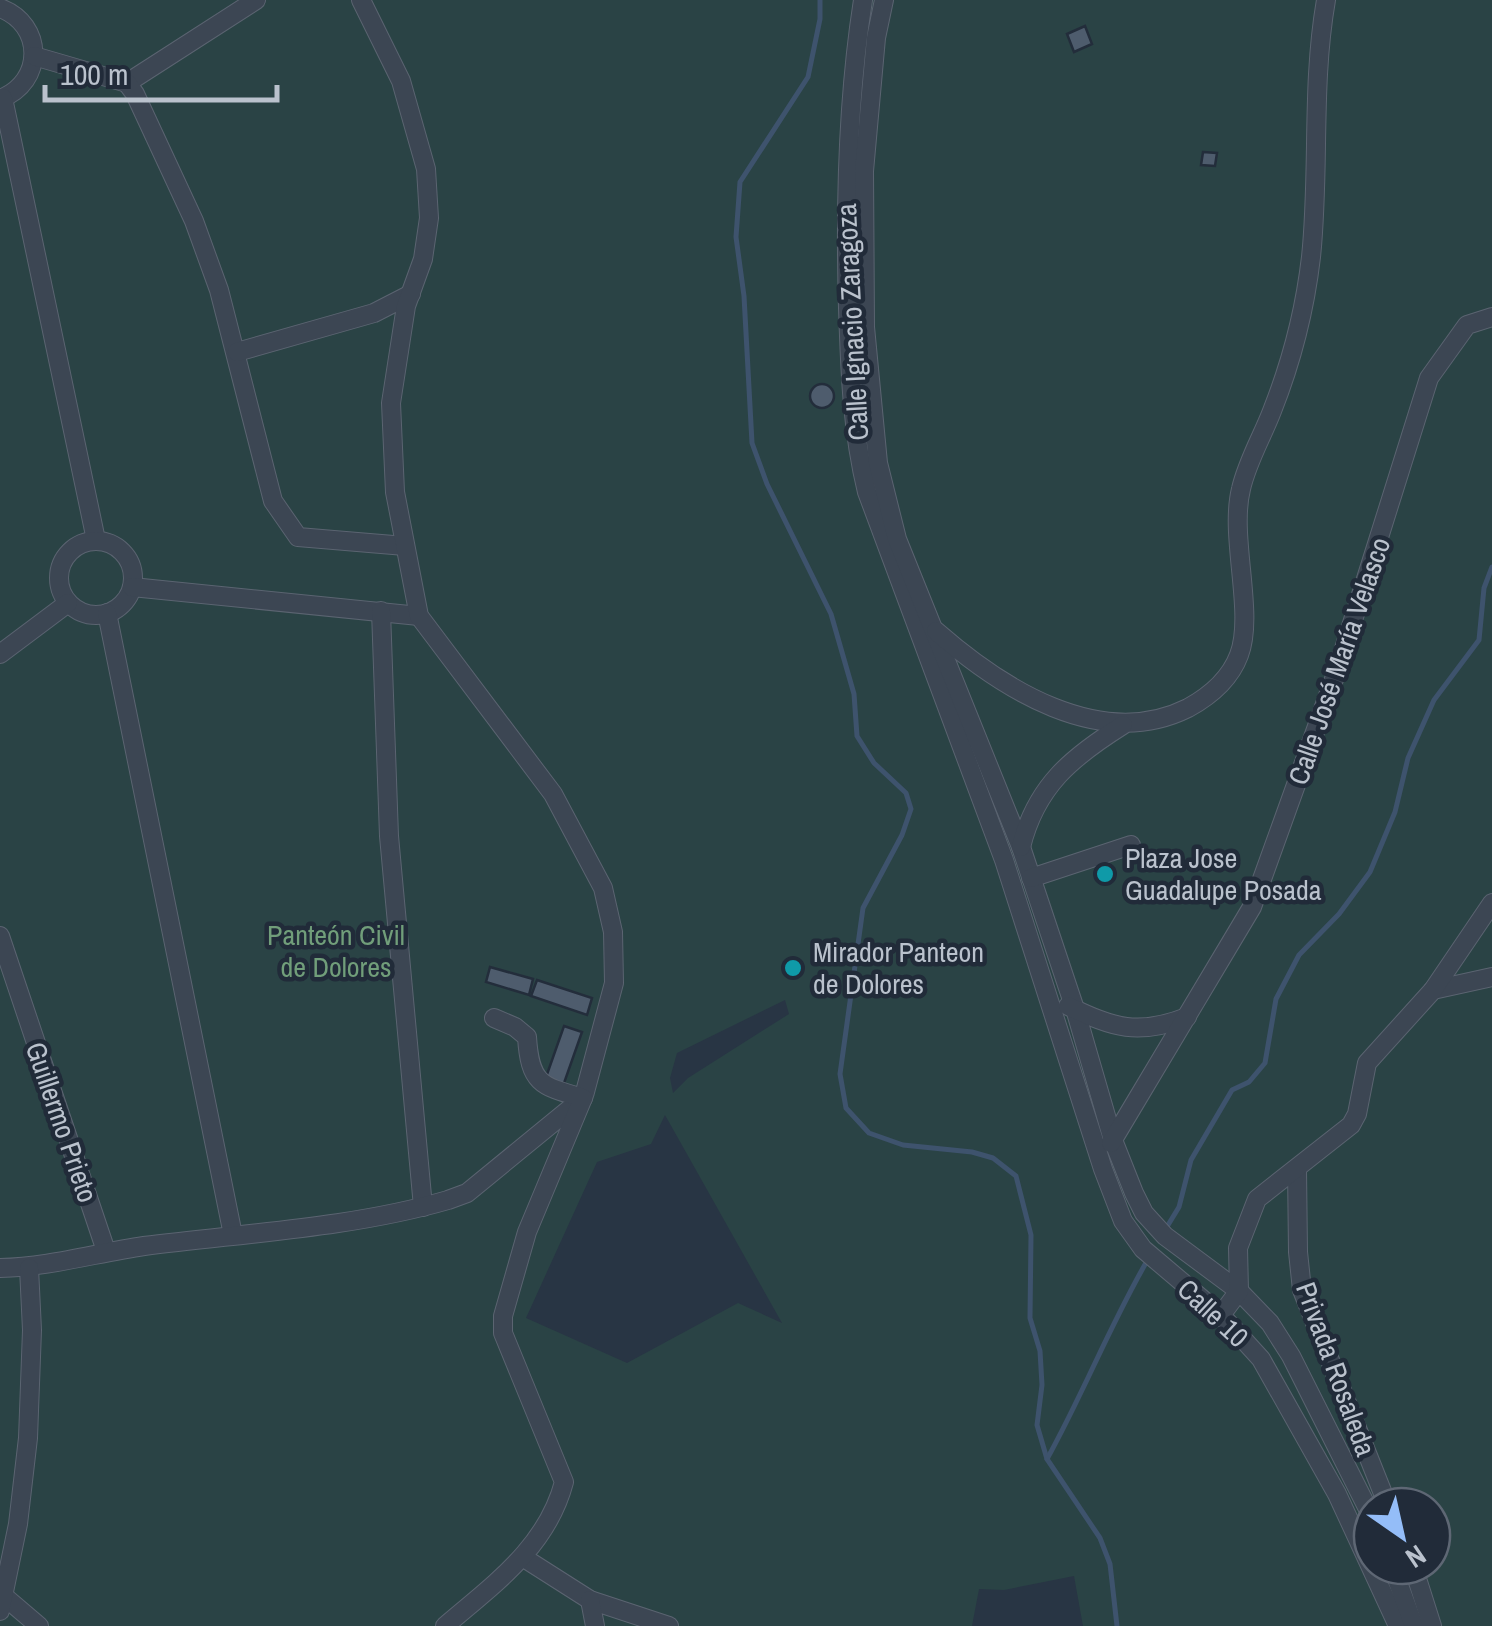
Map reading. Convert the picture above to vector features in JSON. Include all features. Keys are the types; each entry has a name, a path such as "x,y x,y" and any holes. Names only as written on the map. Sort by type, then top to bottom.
{"street":[{"path":"127,84 256,0"},
{"path":"361,0 401,81 426,168 429,218 423,259 411,294 391,403 395,492 419,616 553,794 603,888 612,932 614,983 583,1098 527,1232 502,1316 503,1333 564,1482 558,1504 524,1558 445,1626"},
{"name":"Calle Ignacio Zaragoza","path":"863,0 846,186 854,433 867,492 1004,860 1049,996"},
{"name":"Calle Ignacio Zaragoza","path":"884,0 876,38 864,170 865,327 878,463 898,539 1021,848 1075,1009"},
{"path":"932,627 1001,682 1073,713 1123,725 1166,719 1205,699 1225,680 1240,654 1244,633 1237,512 1241,488 1288,366 1311,258 1317,52 1326,0"},
{"path":"12,8 29,31 34,56 25,82 2,98 96,540"},
{"path":"34,56 127,84 136,94 194,221 220,290 274,501 286,522 298,536 406,546"},
{"path":"237,352 374,313 411,294"},
{"name":"Calle José María Velasco","path":"1100,1160 1252,907 1366,584 1429,378 1467,325 1492,316"},
{"path":"96,540 107,542 125,555 133,576 132,587 127,598 107,613 86,614 68,603 59,584 62,563 76,546 96,540"},
{"path":"132,587 419,616"},
{"path":"0,654 68,603"},
{"path":"381,611 389,836 423,1207"},
{"path":"107,613 233,1235"},
{"path":"1004,860 1021,848 1029,816 1071,760 1123,725"},
{"path":"1032,878 1132,844"},
{"path":"1221,1314 1239,1292 1238,1248 1257,1198 1351,1125 1357,1114 1367,1062 1433,990 1492,903"},
{"name":"Guillermo Prieto","path":"0,936 106,1252"},
{"path":"1433,990 1492,977"},
{"path":"1049,996 1111,1024 1140,1030 1186,1016"},
{"name":"Calle 10","path":"1049,996 1123,1221 1143,1248 1221,1314 1261,1359 1336,1494 1398,1626"},
{"name":"Calle 10","path":"1075,1009 1112,1140 1134,1193 1160,1231 1239,1292 1270,1323 1292,1356 1356,1486"},
{"path":"494,1018 515,1026 527,1038 529,1068 544,1087 583,1098"},
{"path":"0,1268 29,1268 106,1252 423,1207 466,1193 583,1098"},
{"name":"Privada Rosaleda","path":"1297,1169 1302,1290 1380,1486"},
{"path":"29,1268 32,1330 28,1438 3,1604 39,1626"},
{"path":"524,1558 590,1600 670,1626"},
{"path":"1399,1586 1414,1626"},
{"path":"1419,1586 1432,1626"},
{"path":"590,1600 595,1626"}],"green space":[{"name":"Panteón Civil de Dolores","path":"0,0 1492,0 1492,1626 1083,1626 1074,1576 1004,1590 979,1589 972,1626 0,1626","holes":["785,1000 789,1014 688,1078 673,1093 670,1078 677,1053","665,1115 782,1323 738,1303 627,1363 526,1318 597,1162 651,1144"]}],"building":[{"path":"1085,26 1092,44 1074,52 1067,34"},
{"path":"1203,152 1217,153 1215,166 1201,165"},
{"path":"822,384 831,387 831,405 822,408 813,405 810,396 813,387"},
{"path":"490,967 533,979 529,995 486,982"},
{"path":"537,980 592,998 587,1015 531,996"},
{"path":"564,1026 582,1032 563,1086 545,1080"}],"waterway":[{"path":"820,0 808,77 740,182 736,237 744,296 752,443 767,484 831,614 854,694 857,736 874,763 906,793 911,809 902,835 863,908 840,1074 846,1108 869,1133 903,1145 993,1158 1016,1176 1031,1235 1030,1318 1040,1351 1042,1385 1037,1425 1047,1459 1100,1538 1110,1564 1117,1626"},
{"path":"1165,1230 1179,1207 1191,1160 1232,1090 1249,1082 1265,1063 1276,999 1299,955 1339,914 1370,872 1395,812 1408,758 1434,700 1479,640 1484,588 1492,567"},
{"path":"1047,1459 1147,1261"}],"place":[{"name":"Plaza Jose Guadalupe Posada","path":"1105,874"},
{"name":"Mirador Panteon de Dolores","path":"793,968"}]}
